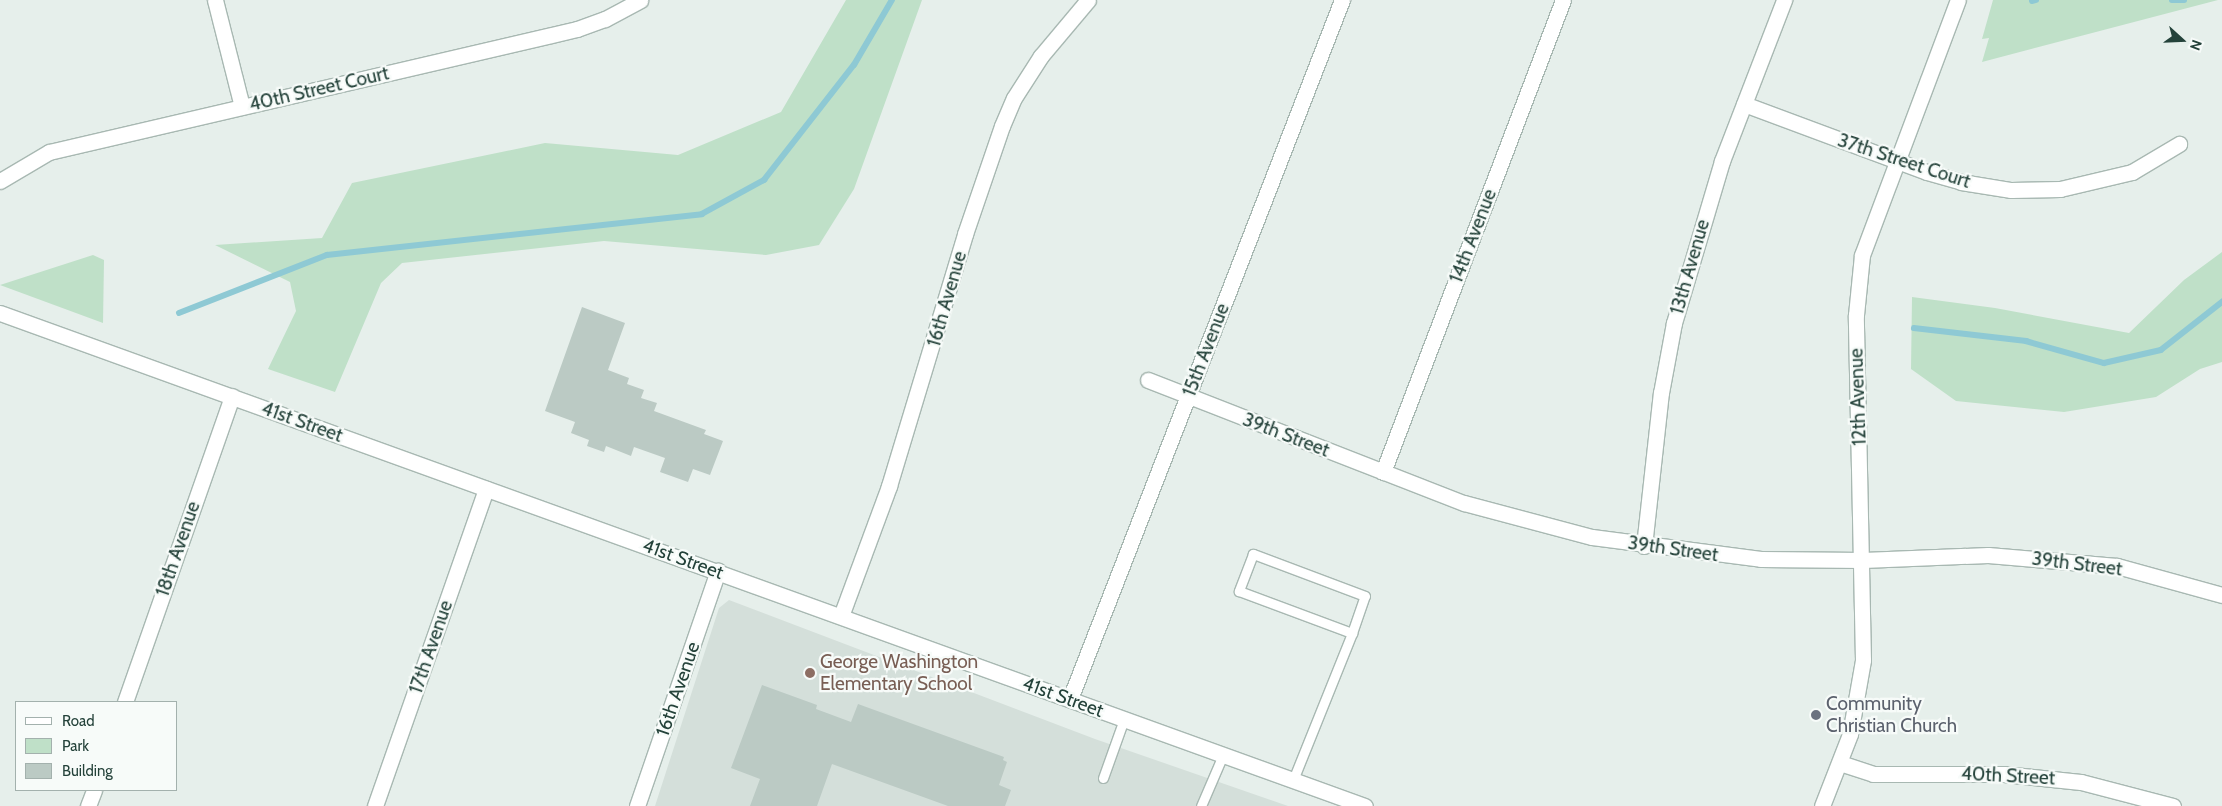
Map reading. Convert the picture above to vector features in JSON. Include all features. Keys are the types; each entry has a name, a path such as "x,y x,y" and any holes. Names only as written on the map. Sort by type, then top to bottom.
{"street":[{"path":"216,0 242,107"},
{"name":"40th Street Court","path":"0,181 48,152 577,29 606,19 640,0"},
{"name":"16th Avenue","path":"840,616 889,486 1002,126 1014,98 1041,56 1088,0"},
{"name":"15th Avenue","path":"1070,699 1342,0"},
{"name":"14th Avenue","path":"1383,472 1563,0"},
{"name":"13th Avenue","path":"1644,546 1660,393 1674,323 1702,220 1784,0"},
{"name":"12th Avenue","path":"1822,806 1840,763 1858,700 1863,660 1863,560 1856,324 1858,278 1862,255 1958,0"},
{"name":"37th Street Court","path":"1744,104 1896,161 1980,186 2011,190 2060,189 2132,172 2179,144"},
{"name":"41st Street","path":"0,313 1365,806"},
{"name":"39th Street","path":"1148,380 1187,398 1464,503 1535,524 1644,546 1761,559 1863,560 1988,555 2082,562 2117,566 2222,595"},
{"name":"18th Avenue","path":"125,701 232,396"},
{"name":"17th Avenue","path":"375,806 486,489"},
{"name":"16th Avenue","path":"637,806 718,571"},
{"name":"40th Street","path":"1840,763 1873,774 2004,774 2081,782 2173,806"},
{"path":"88,806 94,791"}],"lane":[{"path":"1294,780 1352,633 1366,596 1253,554 1239,592 1352,633"},
{"path":"1103,778 1124,719"},
{"path":"1202,806 1223,755"}],"shaded area":[{"name":"George Washington Elementary School","path":"729,600 1095,739 1288,806 655,806 719,608"}],"green space":[{"path":"846,0 922,0 854,189 819,245 766,255 604,241 402,263 381,283 335,392 268,369 296,311 290,282 215,245 322,238 352,183 545,143 678,155 781,112"},
{"path":"1993,0 2218,0 1982,62 1989,38 1982,39"},
{"path":"2222,252 2222,362 2200,369 2156,397 2064,412 1956,401 1911,369 1912,297 1995,308 2129,333 2184,280"},
{"path":"93,255 104,260 103,323 0,285"}],"building":[{"path":"582,307 625,323 608,370 629,378 627,384 644,390 641,398 657,403 654,411 706,430 704,434 723,441 710,475 693,469 688,482 660,472 665,458 634,447 631,456 606,446 604,452 587,446 589,440 571,433 575,422 545,411"},
{"path":"762,685 817,705 816,709 851,722 858,704 1004,757 1003,760 1007,762 999,785 1011,790 1005,806 948,806 832,764 817,806 750,806 760,779 731,768"}],"waterway":[{"path":"179,313 327,255 702,214 764,180 854,65 892,0"},
{"path":"2032,1 2036,0"},
{"path":"2172,0 2184,0"},
{"path":"1914,328 2026,341 2104,363 2161,350 2222,302"}],"place":[{"name":"George Washington Elementary School","path":"810,673"},
{"name":"Community Christian Church","path":"1816,715"}]}
